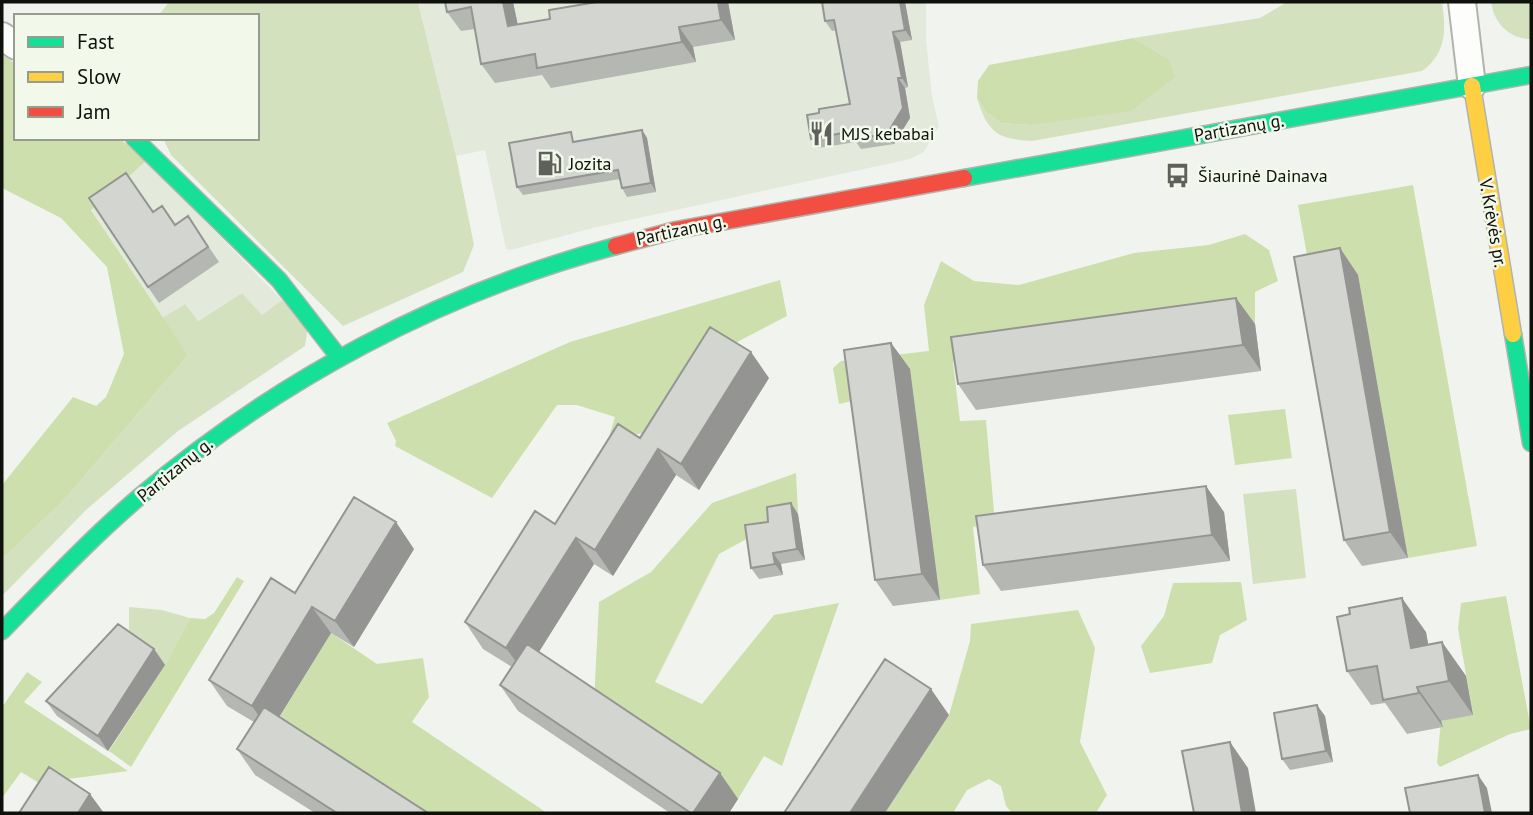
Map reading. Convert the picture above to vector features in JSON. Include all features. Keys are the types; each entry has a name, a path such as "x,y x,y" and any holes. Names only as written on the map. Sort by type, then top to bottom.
{"street":[{"name":"V. Krėvės pr.","path":"1462,2 1472,86 1531,443"},
{"name":"Partizanų g.","path":"2,631 91,541 158,481 254,408 338,356 410,319 500,281 584,252 676,230 1531,75"},
{"path":"136,140 279,280 338,356"}],"shaded area":[{"path":"418,2 926,2 926,40 932,96 939,126 924,152 910,159 506,249 485,150 456,156"},
{"path":"146,161 282,300 262,315 242,293 197,321 185,304 162,318 91,209"}],"green space":[{"path":"169,2 418,2 456,156 474,245 463,272 343,326 171,155 164,140 259,140 259,14 160,14"},
{"path":"1287,2 1442,2 1443,40 1436,56 1422,71 1032,141 1002,136 996,132 985,119 977,98 986,112 1001,123 1031,125 1169,59 1133,38 1260,18"},
{"path":"1491,2 1531,2 1531,39 1509,33 1495,17"},
{"path":"1133,38 1169,59 1175,77 1131,111 1031,125 1001,123 986,112 977,98 978,81 989,65"},
{"path":"2,55 14,63 14,140 121,140 146,161 91,210 188,355 62,502 2,559 2,485 73,397 96,406 106,397 124,354 107,267 61,218 2,188"},
{"path":"1413,185 1477,546 1408,558 1358,275 1312,283 1298,205"},
{"path":"1245,234 1269,250 1278,281 1255,292 1255,324 970,363 953,362 960,421 986,420 995,523 973,527 980,594 940,600 910,370 865,398 839,404 833,368 841,361 929,351 924,305 941,261 974,281 1019,285 1134,253 1209,245"},
{"path":"780,280 787,316 739,341 706,363 656,432 609,437 615,417 577,405 557,405 492,498 395,446 396,441 387,423 570,342"},
{"path":"242,293 262,315 282,300 308,326 305,346 178,431 86,510 2,596 2,559 62,502 188,355 162,318 185,304 198,321"},
{"path":"1285,409 1292,458 1235,465 1228,415"},
{"path":"796,473 798,514 775,518 752,536 719,554 655,682 702,704 774,615 839,603 782,766 764,756 738,799 594,702 599,602 651,572 712,503"},
{"path":"1296,489 1306,578 1253,584 1243,494"},
{"path":"237,577 244,581 131,767 109,751 165,665 190,618 205,619 214,613"},
{"path":"1241,582 1247,620 1220,635 1212,663 1150,673 1141,646 1164,616 1173,583"},
{"path":"1506,596 1531,729 1510,734 1440,767 1437,763 1441,721 1473,714 1458,629 1461,603"},
{"path":"129,607 162,610 190,618 165,665 129,639"},
{"path":"1078,610 1095,648 1080,742 1107,795 1096,813 1012,813 1006,806 1001,786 989,779 967,790 953,813 885,813 949,715 970,641 971,624"},
{"path":"331,633 377,664 423,658 429,697 412,722 547,813 406,813 274,726"},
{"path":"27,672 42,682 24,702 128,771 39,783 21,772 2,798 2,707"}],"building":[{"path":"445,2 503,2 508,26 550,19 549,10 597,2 718,2 721,20 679,27 682,42 537,68 535,54 481,64 471,7 447,12"},
{"path":"822,2 900,2 905,30 893,32 902,78 898,78 903,108 887,134 854,139 853,131 811,139 807,115 819,113 819,109 850,104 834,20 825,21"},
{"path":"642,130 651,183 622,188 618,170 517,187 509,143 571,132 573,142"},
{"path":"126,173 153,212 162,206 175,225 188,216 208,247 148,287 89,198"},
{"path":"1340,248 1390,532 1344,540 1294,257"},
{"path":"1236,298 1243,345 958,384 951,337"},
{"path":"710,327 751,352 681,464 658,449 595,550 576,538 506,648 465,622 535,511 555,524 618,424 640,438"},
{"path":"891,343 922,574 875,580 844,350"},
{"path":"1206,486 1212,535 983,565 976,516"},
{"path":"354,497 396,522 335,621 312,607 252,706 209,680 271,578 295,593"},
{"path":"791,503 797,549 773,553 775,564 751,568 745,525 768,522 767,507"},
{"path":"1402,598 1411,648 1442,642 1449,681 1417,687 1419,693 1383,700 1377,666 1347,671 1337,617 1350,614 1349,608"},
{"path":"118,624 154,649 98,736 46,701"},
{"path":"527,644 720,773 693,813 500,685"},
{"path":"885,659 931,689 850,813 784,813"},
{"path":"1317,705 1326,751 1282,759 1274,713"},
{"path":"264,707 428,813 337,813 237,749"},
{"path":"1230,742 1242,813 1194,813 1182,751"},
{"path":"49,767 90,794 78,813 19,813"},
{"path":"1478,775 1485,813 1410,813 1405,788"}],"traffic: fast":[{"path":"964,178 1531,75"},
{"path":"136,140 279,280 338,356"},
{"path":"2,631 85,546 138,498 191,455 304,379 363,345 424,315 551,265 616,246"},
{"path":"1513,334 1531,443"}],"traffic: slow":[{"path":"1472,86 1513,334"}],"traffic: jam":[{"path":"616,246 676,230 964,178"}],"place":[{"name":"MJS kebabai","path":"821,134"},
{"name":"Jozita","path":"549,164"},
{"name":"Šiaurinė Dainava","path":"1178,176"}]}
